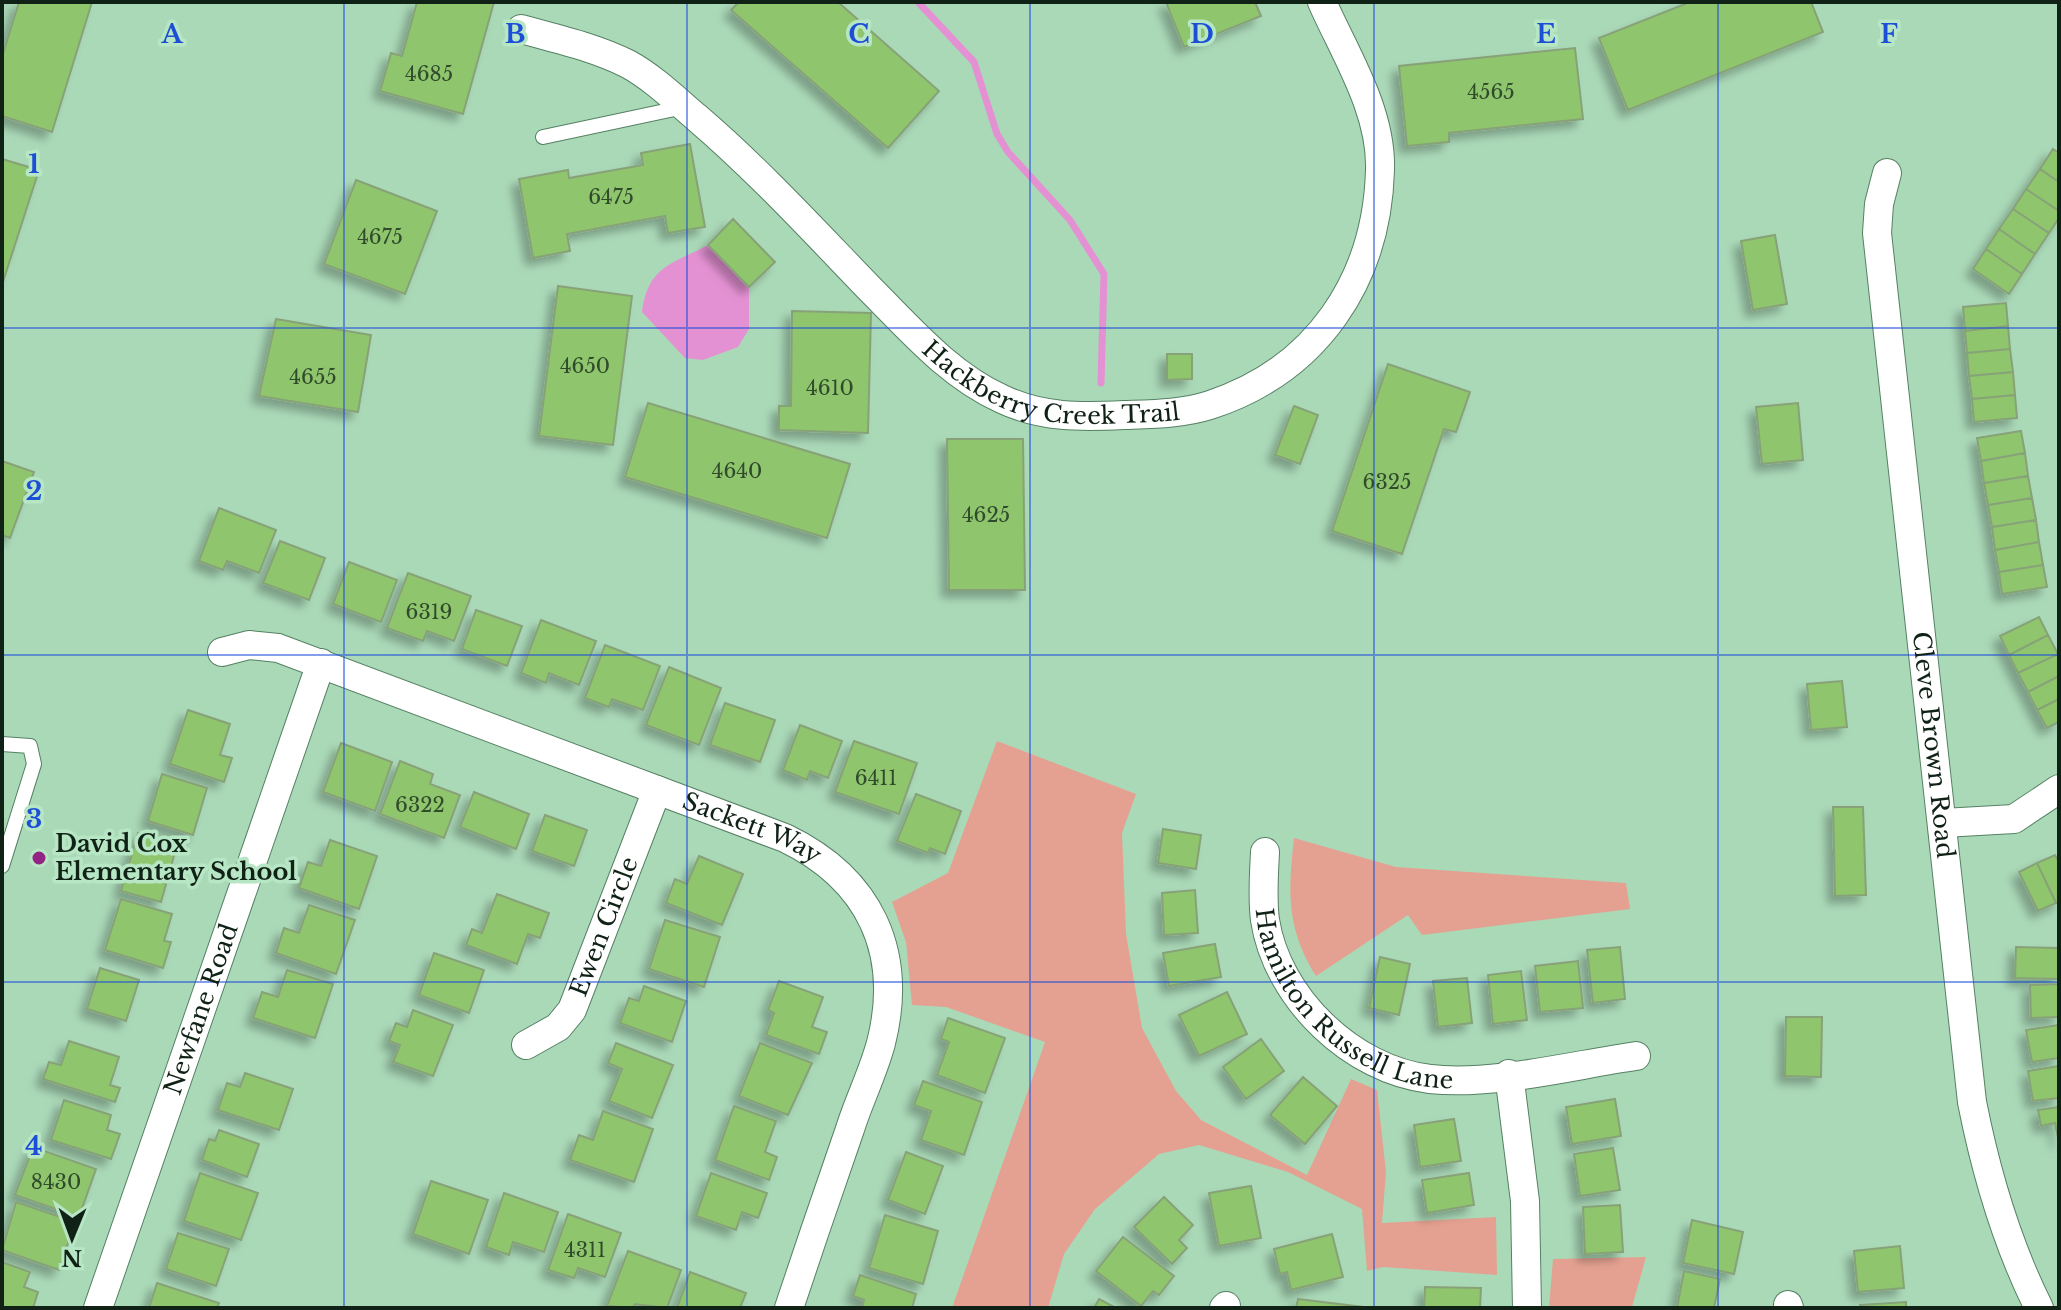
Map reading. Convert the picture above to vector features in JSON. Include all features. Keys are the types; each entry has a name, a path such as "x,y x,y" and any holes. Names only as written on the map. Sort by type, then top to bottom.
{"street":[{"name":"Hackberry Creek Trail","path":"521,29 600,51 632,66 733,148 928,348 965,377 1000,398 1034,412 1071,418 1172,413 1221,400 1297,357 1338,313 1364,263 1378,197 1377,135 1322,2"},
{"name":"Cleve Brown Road","path":"1887,173 1879,204 1877,233 1972,1102 1985,1166 2009,1240 2039,1308"},
{"name":"Sackett Way","path":"222,652 249,645 278,648 321,663 815,853 836,869 867,909 879,933 887,963 888,994 880,1046 789,1308"},
{"name":"Newfane Road","path":"98,1308 321,663"},
{"path":"1943,823 2014,819 2059,789"},
{"name":"Ewen Circle","path":"526,1045 558,1027 572,1010 657,790"},
{"name":"Hamilton Russell Lane","path":"1265,852 1265,918 1283,974 1322,1024 1365,1058 1396,1073 1433,1079 1509,1074 1636,1056"},
{"path":"1509,1074 1525,1201 1527,1308"}],"lane":[{"path":"543,137 685,107"},
{"path":"2,744 30,746 34,764 2,866"}],"shaded area":[{"path":"708,245 749,287 749,329 738,347 703,360 685,358 642,312 645,297 664,268"},
{"path":"997,741 1136,794 1122,833 1126,934 1142,1028 1176,1091 1201,1120 1307,1175 1351,1079 1377,1090 1386,1172 1382,1223 1496,1217 1497,1275 1383,1267 1367,1271 1362,1209 1288,1172 1199,1145 1159,1154 1095,1209 1064,1254 1048,1308 952,1308 1045,1042 946,1007 912,1005 906,942 892,902 948,873"},
{"path":"1294,838 1396,867 1626,883 1630,909 1422,935 1408,915 1316,976 1306,959 1294,925 1290,893"},
{"path":"1646,1257 1632,1307 1636,1308 1549,1308 1553,1259"}],"building":[{"path":"19,2 92,2 52,132 2,116 2,57"},
{"path":"417,2 494,2 463,114 380,91 391,53 402,56"},
{"path":"739,2 838,2 939,91 888,148 731,10"},
{"path":"1166,2 1255,2 1261,16 1184,47"},
{"path":"1690,2 1811,2 1823,32 1628,110 1599,38"},
{"path":"1575,48 1583,119 1449,133 1449,142 1407,146 1399,66"},
{"path":"690,144 705,227 668,233 665,216 567,234 570,251 533,258 519,179 568,170 569,178 643,165 641,153"},
{"path":"2053,149 2059,153 2059,182 2040,169"},
{"path":"2,159 39,170 2,285"},
{"path":"2040,169 2059,182 2059,211 2026,189"},
{"path":"356,180 437,211 405,294 324,264"},
{"path":"2026,189 2059,211 2059,218 2049,233 2013,209"},
{"path":"2013,209 2049,233 2035,254 1999,229"},
{"path":"733,219 775,262 749,287 708,245"},
{"path":"1999,229 2035,254 2022,274 1986,249"},
{"path":"1775,235 1787,304 1753,310 1741,241"},
{"path":"1986,249 2022,274 2009,294 1973,269"},
{"path":"558,286 632,296 613,445 539,436"},
{"path":"2006,303 2008,326 1965,331 1963,307"},
{"path":"792,311 871,313 868,433 779,430 779,406 791,406"},
{"path":"276,319 371,335 358,412 259,396"},
{"path":"2008,326 2010,349 1967,353 1965,331"},
{"path":"2010,349 2013,372 1969,376 1967,353"},
{"path":"1167,354 1192,354 1192,379 1167,380"},
{"path":"1388,364 1470,392 1456,432 1444,429 1402,554 1332,531"},
{"path":"2013,372 2015,395 1972,399 1969,376"},
{"path":"2015,395 2017,418 1974,422 1972,399"},
{"path":"648,403 850,464 827,538 625,477"},
{"path":"1798,403 1803,460 1762,464 1756,407"},
{"path":"1294,406 1318,415 1300,464 1275,455"},
{"path":"2021,431 2025,453 1981,461 1977,438"},
{"path":"947,439 1023,439 1025,590 949,590"},
{"path":"2025,453 2028,476 1984,483 1981,461"},
{"path":"2,461 34,472 10,538 2,535"},
{"path":"2028,476 2032,498 1988,505 1984,483"},
{"path":"2032,498 2036,520 1992,527 1988,505"},
{"path":"219,508 276,530 259,573 227,561 223,570 199,561"},
{"path":"2036,520 2039,542 1995,550 1992,527"},
{"path":"280,541 325,558 309,600 263,583"},
{"path":"2039,542 2043,565 1999,572 1995,550"},
{"path":"349,562 397,580 381,622 333,604"},
{"path":"2043,565 2047,587 2002,594 1999,572"},
{"path":"408,573 471,596 454,641 427,631 423,641 387,628"},
{"path":"476,610 522,626 507,666 462,649"},
{"path":"2039,617 2048,635 2009,655 2000,636"},
{"path":"541,620 596,641 579,685 549,673 546,683 521,673"},
{"path":"2048,635 2058,654 2018,673 2009,655"},
{"path":"605,645 660,666 643,710 612,699 609,707 585,698"},
{"path":"2058,654 2059,676 2028,692 2018,673"},
{"path":"669,667 721,688 699,745 646,725"},
{"path":"2059,676 2059,699 2037,710 2028,692"},
{"path":"1842,681 1847,727 1811,730 1807,684"},
{"path":"2059,699 2059,722 2047,728 2037,710"},
{"path":"725,703 775,720 760,762 710,745"},
{"path":"188,710 230,724 220,755 232,758 224,782 170,764"},
{"path":"800,725 842,741 828,778 810,771 807,780 783,770"},
{"path":"854,741 917,763 899,814 835,792"},
{"path":"341,743 392,762 375,811 323,792"},
{"path":"400,761 433,774 430,784 460,795 444,838 380,814"},
{"path":"162,774 207,788 193,835 148,821"},
{"path":"474,792 529,814 516,849 460,827"},
{"path":"916,794 961,811 945,854 930,848 928,853 897,841"},
{"path":"1833,807 1863,807 1866,895 1835,896"},
{"path":"545,815 587,830 574,866 532,851"},
{"path":"1163,829 1201,835 1196,869 1158,863"},
{"path":"138,833 177,845 161,902 121,891"},
{"path":"330,840 377,856 359,909 299,888 308,862 321,866"},
{"path":"2055,855 2059,863 2059,902 2056,903 2037,863"},
{"path":"699,856 743,874 722,925 666,903 675,879 687,884"},
{"path":"2037,863 2056,903 2038,911 2019,872"},
{"path":"1195,890 1198,933 1164,935 1162,893"},
{"path":"497,894 549,913 540,938 528,934 517,964 466,945 472,929 482,933"},
{"path":"121,899 172,914 164,941 171,942 163,968 105,950"},
{"path":"309,905 355,920 336,974 276,953 284,928 299,933"},
{"path":"665,920 720,937 704,987 649,969"},
{"path":"1215,944 1221,977 1169,986 1163,953"},
{"path":"1620,947 1625,999 1593,1003 1587,950"},
{"path":"2016,947 2059,948 2059,979 2015,978"},
{"path":"434,953 484,970 469,1013 419,995"},
{"path":"1380,957 1410,964 1399,1015 1369,1008"},
{"path":"1578,961 1583,1008 1540,1012 1535,966"},
{"path":"100,968 139,980 126,1021 87,1009"},
{"path":"287,970 333,984 315,1038 253,1018 262,992 278,997"},
{"path":"1521,971 1527,1020 1493,1024 1488,975"},
{"path":"1467,978 1472,1023 1438,1027 1433,981"},
{"path":"779,981 823,997 812,1027 827,1032 819,1054 766,1035 774,1013 768,1010"},
{"path":"2059,984 2059,1017 2031,1018 2030,985"},
{"path":"644,986 686,1001 672,1042 620,1023 629,998 639,1001"},
{"path":"1227,992 1247,1034 1199,1056 1179,1015"},
{"path":"413,1010 453,1025 433,1076 393,1062 400,1045 389,1041 396,1023 407,1027"},
{"path":"1786,1017 1822,1017 1821,1077 1785,1076"},
{"path":"948,1018 1005,1038 985,1093 937,1075 949,1042 941,1039"},
{"path":"2059,1025 2059,1058 2032,1062 2026,1030"},
{"path":"1261,1039 1284,1071 1246,1099 1223,1067"},
{"path":"69,1041 119,1057 110,1085 120,1088 115,1102 43,1079 49,1062 61,1065"},
{"path":"616,1043 673,1065 652,1118 609,1101 622,1069 608,1063"},
{"path":"760,1043 812,1063 788,1115 739,1096"},
{"path":"2059,1066 2059,1098 2033,1101 2028,1071"},
{"path":"245,1073 293,1089 279,1130 218,1110 227,1083 240,1087"},
{"path":"1303,1077 1337,1106 1305,1144 1270,1115"},
{"path":"923,1081 982,1102 964,1155 921,1140 931,1111 914,1105"},
{"path":"1615,1099 1621,1136 1572,1144 1566,1107"},
{"path":"64,1100 111,1115 107,1130 120,1134 111,1159 51,1140"},
{"path":"734,1106 776,1121 765,1152 777,1157 769,1180 715,1160"},
{"path":"2059,1107 2059,1143 2055,1123 2041,1126 2038,1110"},
{"path":"603,1111 653,1129 634,1182 570,1160 579,1135 593,1140"},
{"path":"1454,1119 1461,1161 1420,1167 1414,1125"},
{"path":"219,1130 259,1144 247,1177 202,1160 209,1139 215,1141"},
{"path":"33,1147 96,1169 79,1217 15,1195"},
{"path":"1613,1148 1620,1190 1580,1196 1574,1154"},
{"path":"906,1152 943,1166 925,1214 888,1200"},
{"path":"200,1173 258,1193 241,1240 184,1221"},
{"path":"711,1173 767,1193 758,1218 742,1212 736,1230 696,1216"},
{"path":"1469,1173 1474,1205 1427,1213 1422,1180"},
{"path":"431,1181 488,1200 469,1254 413,1234"},
{"path":"1251,1186 1261,1238 1219,1246 1209,1193"},
{"path":"504,1193 558,1212 544,1252 513,1242 509,1255 486,1247"},
{"path":"1164,1197 1193,1225 1179,1240 1187,1248 1172,1264 1134,1227"},
{"path":"16,1202 75,1222 59,1270 2,1250"},
{"path":"1620,1205 1623,1252 1585,1254 1583,1207"},
{"path":"568,1214 621,1233 605,1277 578,1268 574,1278 548,1270"},
{"path":"885,1215 938,1231 923,1284 869,1268"},
{"path":"1692,1220 1743,1232 1734,1274 1683,1263"},
{"path":"178,1233 229,1249 216,1286 166,1269"},
{"path":"1332,1234 1343,1277 1291,1290 1287,1272 1280,1274 1274,1249"},
{"path":"1123,1237 1174,1276 1159,1295 1153,1291 1141,1306 1096,1271"},
{"path":"1900,1246 1904,1288 1858,1292 1854,1251"},
{"path":"628,1251 681,1270 667,1308 635,1304 633,1308 607,1306"},
{"path":"2,1262 30,1272 24,1287 38,1292 33,1308 2,1307"},
{"path":"1684,1271 1720,1279 1714,1308 1677,1308"},
{"path":"690,1272 746,1293 740,1308 677,1308"},
{"path":"860,1275 916,1294 912,1308 862,1308 864,1300 853,1296"},
{"path":"157,1283 219,1303 217,1308 149,1308"},
{"path":"1425,1287 1481,1288 1480,1308 1424,1308"},
{"path":"1099,1299 1116,1308 1094,1308"},
{"path":"1298,1299 1363,1307 1363,1308 1296,1308"},
{"path":"1906,1302 1906,1308 1860,1308 1860,1305"}],"waterway":[{"path":"918,2 974,62 997,134 1008,152 1070,220 1104,274 1101,383"}],"place":[{"name":"David Cox Elementary School","path":"39,858"}]}
